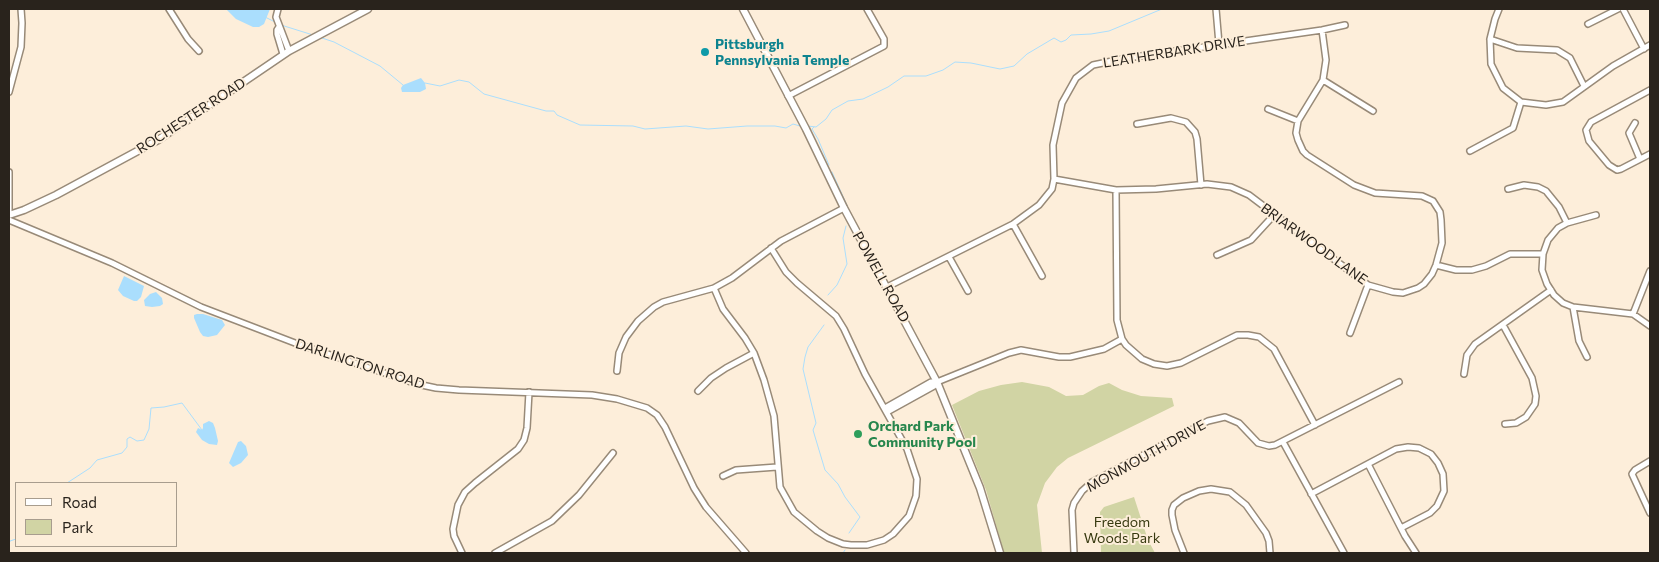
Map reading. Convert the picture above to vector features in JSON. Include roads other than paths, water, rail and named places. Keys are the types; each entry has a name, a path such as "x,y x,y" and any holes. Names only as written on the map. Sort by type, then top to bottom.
{"street":[{"path":"9,92 20,47 21,9"},
{"path":"169,9 188,39 199,51"},
{"path":"278,9 276,17 286,52"},
{"name":"ROCHESTER ROAD","path":"9,214 24,210 56,195 158,140 286,52 368,9"},
{"name":"POWELL ROAD","path":"743,9 844,208 938,382 980,488 1000,553"},
{"path":"788,96 884,46 884,39 867,9"},
{"path":"1216,9 1219,44"},
{"path":"1499,9 1490,39 1491,64 1503,88 1521,102 1546,105 1564,102 1613,66 1650,45"},
{"path":"1588,24 1618,9"},
{"path":"1623,9 1644,49"},
{"name":"LEATHERBARK DRIVE","path":"1054,179 1053,144 1062,103 1076,78 1093,65 1345,25"},
{"path":"1268,109 1298,121 1323,80 1326,60 1322,30"},
{"path":"1490,39 1517,48 1557,50 1570,58 1584,86"},
{"path":"1323,80 1373,111"},
{"path":"1650,90 1591,122 1586,130 1589,141 1613,168 1621,169 1650,154"},
{"path":"1470,151 1513,128 1521,102"},
{"path":"1136,124 1171,118 1186,122 1195,132 1201,185"},
{"name":"BRIARWOOD LANE","path":"1054,179 1116,190 1225,185 1248,195 1368,285 1393,292 1411,291 1424,284 1436,265 1442,243 1440,212 1433,202 1422,196 1396,195 1366,190 1342,179 1303,151 1296,133 1298,121"},
{"path":"1635,123 1629,133 1640,159"},
{"path":"9,172 9,214"},
{"path":"888,287 1013,224 1038,205 1052,189 1054,179"},
{"path":"1508,189 1524,185 1538,187 1546,191 1559,207 1567,223"},
{"path":"1116,190 1117,320 1122,339 1131,352 1154,364 1167,366 1180,363 1237,335 1259,337 1274,348 1315,425"},
{"path":"617,371 622,346 632,329 646,313 663,302 714,288 737,274 781,241 844,208"},
{"path":"1217,255 1251,240 1274,215"},
{"path":"1596,215 1567,223 1553,234 1542,254 1544,276 1551,290 1563,303 1574,307 1633,314 1650,326"},
{"name":"DARLINGTON ROAD","path":"9,220 112,263 201,307 346,361 436,388 601,396 632,403 652,411 665,427 702,501 746,553"},
{"path":"1013,224 1042,276"},
{"path":"714,288 723,309 754,353 772,405 780,487 788,504 802,520 836,542 851,545 867,545 884,540 893,534 905,522 913,508 917,489 917,478 907,449 865,374 836,316 786,272 770,248"},
{"path":"1436,265 1456,270 1472,270 1486,266 1510,254 1542,254"},
{"path":"950,257 968,291"},
{"path":"1633,314 1650,271"},
{"path":"1350,333 1368,285"},
{"path":"1464,374 1470,350 1487,335 1551,290"},
{"path":"1574,307 1579,341 1587,357"},
{"path":"1503,325 1532,378 1536,396 1535,404 1526,417 1516,423 1505,424"},
{"path":"886,410 934,386 938,382 1015,351 1070,357 1104,349 1122,339"},
{"path":"698,391 711,378 754,353"},
{"name":"MONMOUTH DRIVE","path":"1074,553 1072,518 1074,503 1082,491 1093,482 1208,421 1219,417 1230,418 1239,423 1258,443 1269,446 1283,442 1398,382"},
{"path":"462,553 454,536 453,529 458,505 465,492 518,449 524,440 527,428 529,392"},
{"path":"1283,442 1344,553"},
{"path":"1311,494 1396,449 1408,447 1425,451 1431,454 1439,464 1443,474 1444,491 1439,502 1430,513 1401,528"},
{"path":"495,553 552,521 579,495 613,453"},
{"path":"1650,462 1632,472 1632,477 1650,513"},
{"path":"1368,464 1416,553"},
{"path":"723,476 736,470 777,466"},
{"path":"1184,553 1172,522 1174,507 1178,502 1190,495 1212,489 1230,492 1246,505 1266,533 1269,540 1270,553"}],"water":[{"path":"226,9 270,9 264,24 259,27 253,27 236,19"},
{"path":"421,78 425,83 426,89 420,92 402,92 401,88 403,85"},
{"path":"124,276 144,286 141,297 137,301 123,296 118,290"},
{"path":"156,292 162,298 163,304 152,307 145,306 144,300 150,294"},
{"path":"197,314 222,320 225,325 217,335 203,336 194,318 194,315"},
{"path":"209,421 213,423 215,428 217,445 209,444 202,440 196,432 198,428 202,430 203,424"},
{"path":"241,441 246,446 248,455 241,463 233,467 229,463 238,442"}],"waterway":[{"path":"808,126 816,127 826,119 832,110 848,101 863,99 888,87 904,76 926,76 943,70 955,62 1000,69 1014,66 1027,54 1054,38 1061,42 1071,35 1109,31 1162,9"},
{"path":"265,17 275,22"},
{"path":"281,25 313,35"},
{"path":"319,37 334,42 380,66 403,85"},
{"path":"425,83 440,86 459,80 469,82 484,94 546,111 554,111 557,115 580,125 633,126 645,129 686,126 708,129 747,126 786,128 793,124 800,126"},
{"path":"814,127 812,129 829,165"},
{"path":"832,172 850,212"},
{"path":"828,295 837,285 847,264 843,238 846,226"},
{"path":"824,325 808,347 803,369 816,423 813,430 825,470 838,484 860,517 849,533"},
{"path":"69,482 90,468 97,460 122,453 127,447 127,439 130,437 137,441 144,440 149,429 151,408 182,403 202,430"},
{"path":"9,543 15,539"}],"place":[{"name":"Pittsburgh Pennsylvania Temple","path":"705,52"},
{"name":"Orchard Park Community Pool","path":"858,434"}],"park label":[{"name":"Freedom Woods Park","path":"1122,530"}]}
